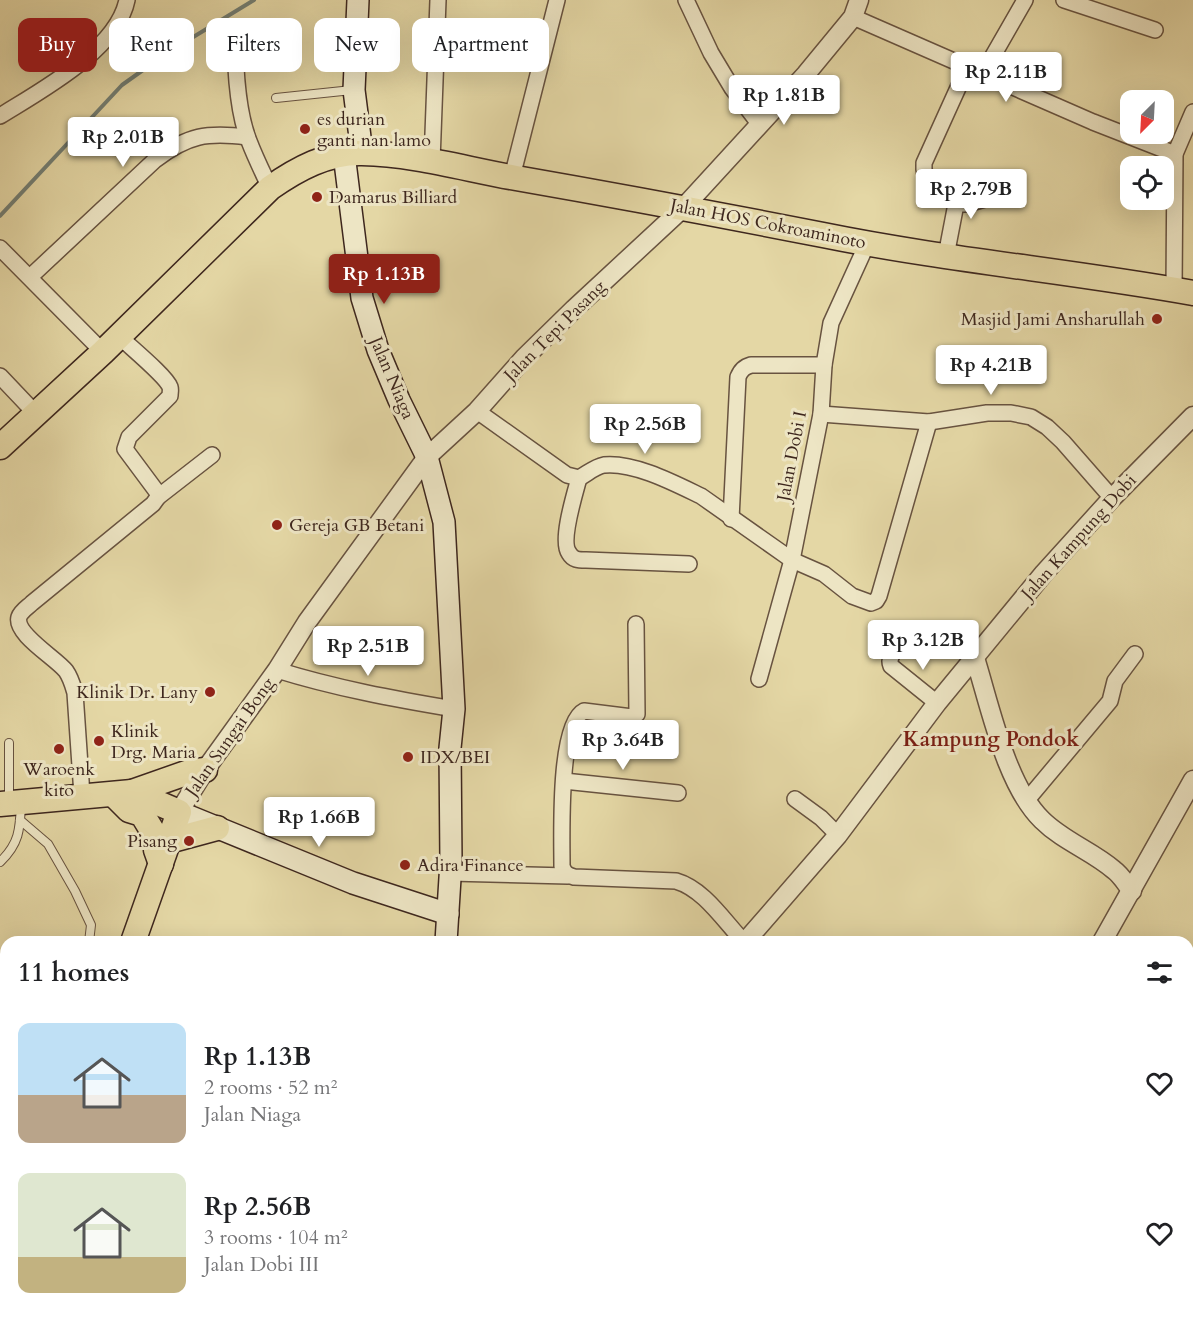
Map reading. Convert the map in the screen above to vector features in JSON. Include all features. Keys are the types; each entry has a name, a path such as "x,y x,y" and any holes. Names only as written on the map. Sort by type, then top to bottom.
{"main road":[{"name":"Jalan Niaga","path":"358,0 353,154 362,298 378,351 399,400 428,457 444,522 454,709 450,748 450,873 446,936"},
{"name":"Jalan HOS Cokroaminoto","path":"353,154 432,161 684,207 867,244 1184,292"},
{"path":"0,447 111,344 270,188 285,177 323,159 353,154"},
{"path":"125,799 189,772 205,770"},
{"path":"12,808 82,795 125,799 179,812 353,883 448,914"},
{"path":"125,799 142,814 162,852"},
{"path":"135,936 162,852 179,812"},
{"path":"162,852 217,828"}],"street":[{"path":"0,116 57,79 91,53 117,26 127,0"},
{"path":"432,161 438,0"},
{"path":"512,177 557,0"},
{"path":"686,0 711,53 732,88 760,125"},
{"path":"982,75 1025,0"},
{"path":"1064,0 1155,30"},
{"path":"856,9 982,75 1093,122 1175,153"},
{"name":"Jalan Tepi Pasang","path":"428,457 477,411 541,342 684,207 760,125 856,9"},
{"path":"967,68 924,163 923,174 928,183 956,204 967,204 1006,193"},
{"path":"237,72 248,137 270,188"},
{"path":"1184,292 1175,153 1193,112"},
{"path":"30,277 155,160 172,148 196,137 227,135 248,137"},
{"path":"946,256 956,204"},
{"name":"Jalan Dobi I","path":"759,679 792,560 821,414 824,365 831,323 867,244"},
{"path":"0,248 30,277 111,344 161,375 169,384 170,396 129,437 125,449 157,492 158,497"},
{"path":"731,519 740,372 751,365 824,365"},
{"path":"0,376 36,415"},
{"path":"477,411 567,475 579,478 602,465 621,466 670,481 694,493 792,560 824,574 852,596 871,603 879,596 929,422"},
{"path":"821,414 929,422 987,412 1031,417 1063,442 1112,498"},
{"name":"Jalan Kampung Dobi","path":"749,936 838,835 937,703 1050,565 1193,416"},
{"path":"82,795 75,693 71,679 55,660 22,631 19,617 27,607 158,497 212,455"},
{"name":"Jalan Sungai Bong","path":"179,812 205,770 277,670 307,622 428,457"},
{"path":"579,478 568,526 567,549 570,555 576,559 585,560 689,564"},
{"path":"568,876 561,866 564,755 574,720 578,714 585,711 632,717 637,714 636,624"},
{"path":"902,641 891,656 889,661 891,666 937,703"},
{"path":"1027,800 1110,700 1115,681 1135,654"},
{"path":"975,658 1007,764 1027,800 1041,819 1065,838 1115,870 1132,891"},
{"path":"277,670 383,698 454,709"},
{"path":"1106,936 1193,780"},
{"path":"564,782 678,793"},
{"path":"795,799 821,818 838,835"},
{"path":"450,873 676,881 699,893 738,936"}],"lane":[{"path":"276,98 354,90"},
{"path":"0,862 9,853 20,832 12,808 9,743"},
{"path":"12,808 48,844 75,891 91,925 90,936"}],"waterway":[{"path":"0,216 122,85 167,53 254,0"}],"place":[{"name":"es durian ganti nan lamo","path":"305,129"},
{"name":"Damarus Billiard","path":"317,197"},
{"name":"Masjid Jami Ansharullah","path":"1157,319"},
{"name":"Gereja GB Betani","path":"277,525"},
{"name":"Klinik Dr. Lany","path":"210,692"},
{"name":"Klinik Drg. Maria","path":"99,741"},
{"name":"Waroenk kito","path":"59,749"},
{"name":"IDX/BEI","path":"408,757"},
{"name":"Pisang","path":"189,841"},
{"name":"Adira Finance","path":"405,865"}],"district":[{"name":"Kampung Pondok","path":"991,739"}]}
